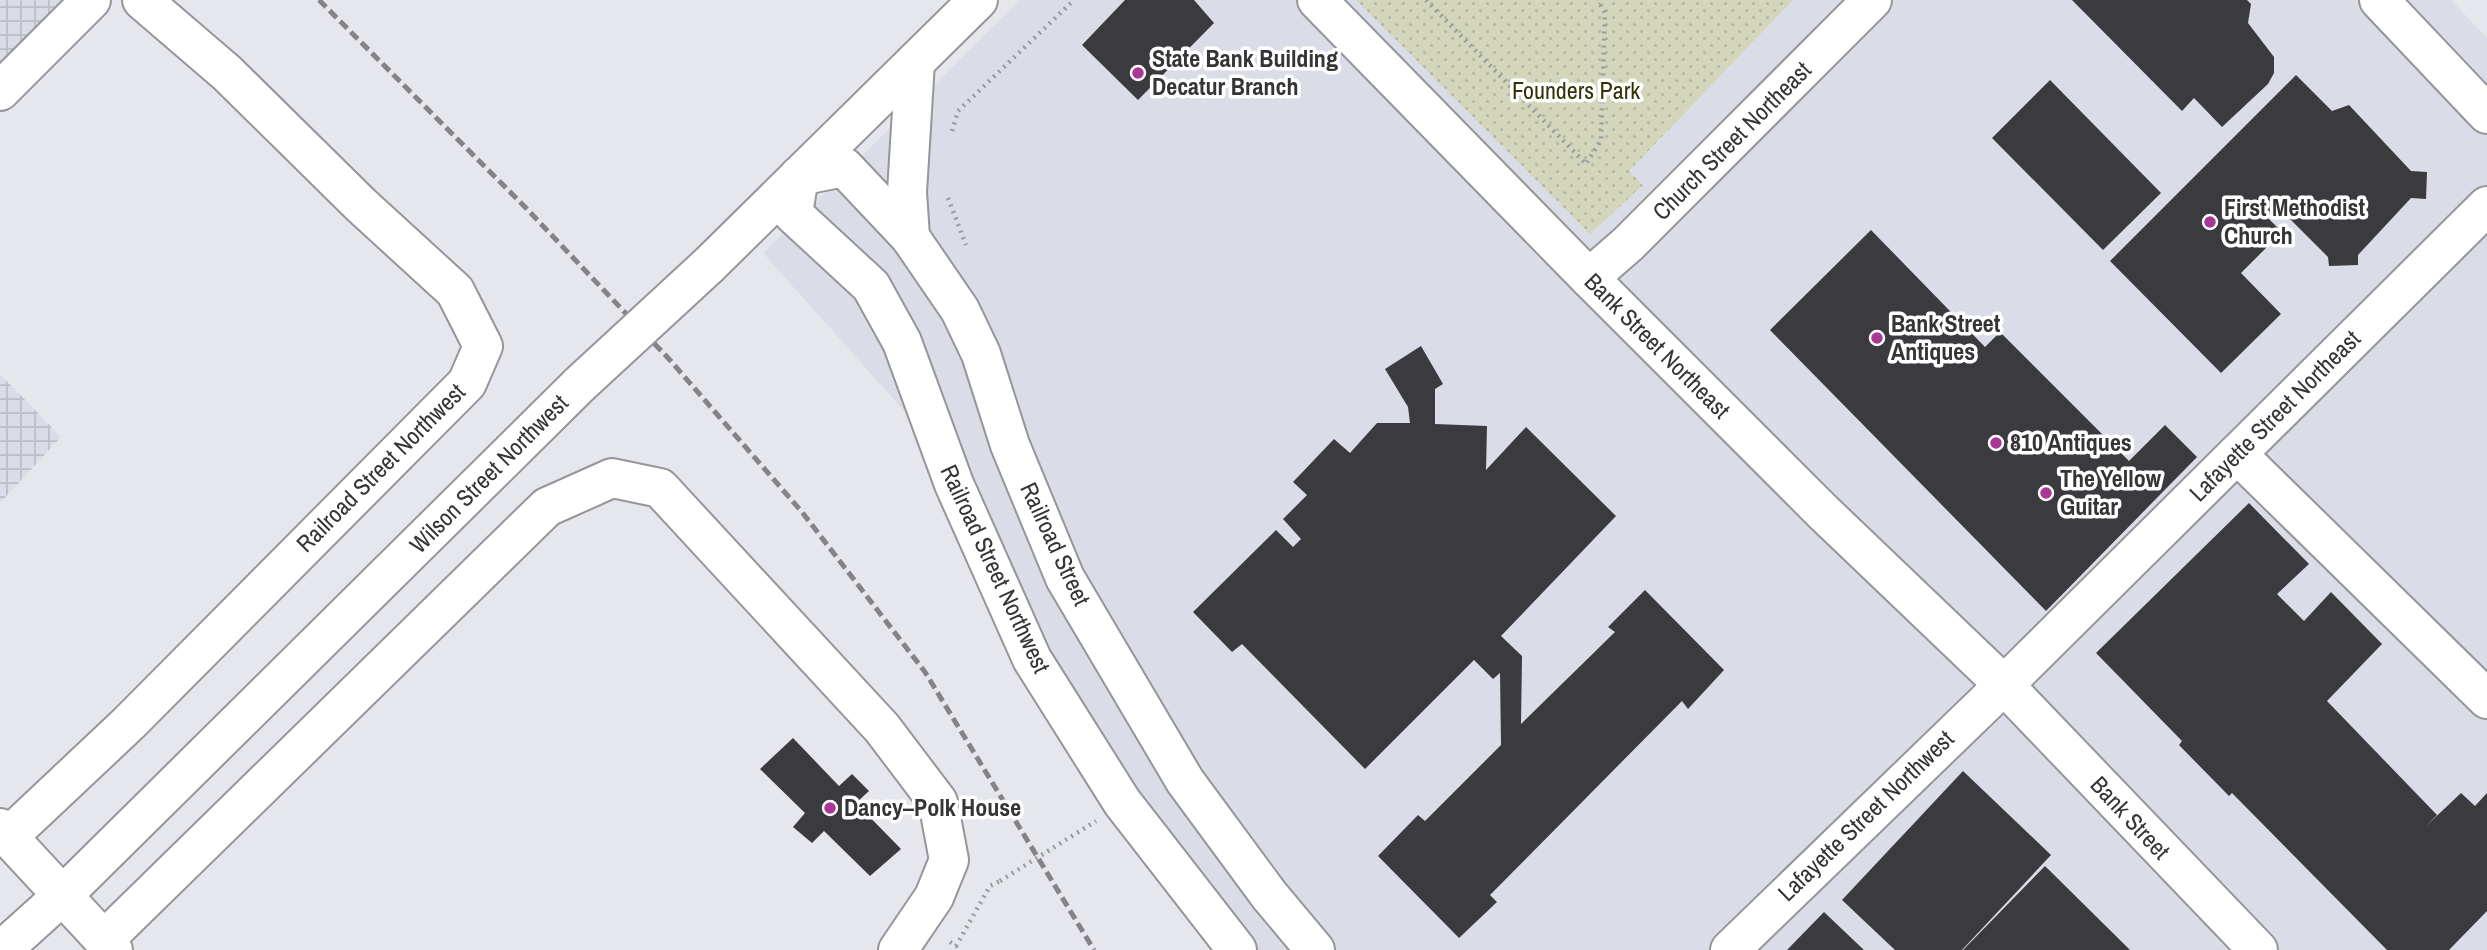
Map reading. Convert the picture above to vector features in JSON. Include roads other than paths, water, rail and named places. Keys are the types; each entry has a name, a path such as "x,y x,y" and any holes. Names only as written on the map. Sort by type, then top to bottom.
{"main road":[{"path":"0,91 91,0"},
{"name":"Railroad Street Northwest","path":"4,832 129,723 467,383 483,346 455,291 361,205 227,73 142,0"},
{"name":"Wilson Street Northwest","path":"2,950 63,895 580,384 709,265 978,0"},
{"name":"Bank Street Northeast","path":"1317,0 1588,278 1823,512 2004,685"},
{"name":"Church Street Northeast","path":"1588,278 1628,244 1872,0"},
{"path":"2379,0 2487,114"},
{"path":"910,237 907,192 915,62"},
{"name":"Railroad Street","path":"799,176 844,167 910,237 960,310 981,354 1010,445 1065,578 1185,781 1269,895 1315,950"},
{"name":"Railroad Street Northwest","path":"799,176 793,214 871,286 902,342 954,484 1032,659 1122,802 1237,950"},
{"name":"Lafayette Street Northeast","path":"2004,685 2487,206"},
{"path":"2236,454 2487,699"},
{"path":"4,832 109,945 547,507 612,478 660,488 695,524 752,591 882,728 938,802 949,860 934,897 898,950"},
{"name":"Lafayette Street Northwest","path":"1730,950 2004,685"},
{"name":"Bank Street","path":"2004,685 2258,950"}],"railway":[{"path":"319,0 525,207 669,359 802,512 925,672 1094,950"}],"place":[{"name":"State Bank Building Decatur Branch","path":"1138,73"},
{"name":"First Methodist Church","path":"2210,222"},
{"name":"Bank Street Antiques","path":"1877,338"},
{"name":"810 Antiques","path":"1996,443"},
{"name":"The Yellow Guitar","path":"2046,493"},
{"name":"Dancy–Polk House","path":"830,808"}],"park label":[{"name":"Founders Park","path":"1576,91"}]}
